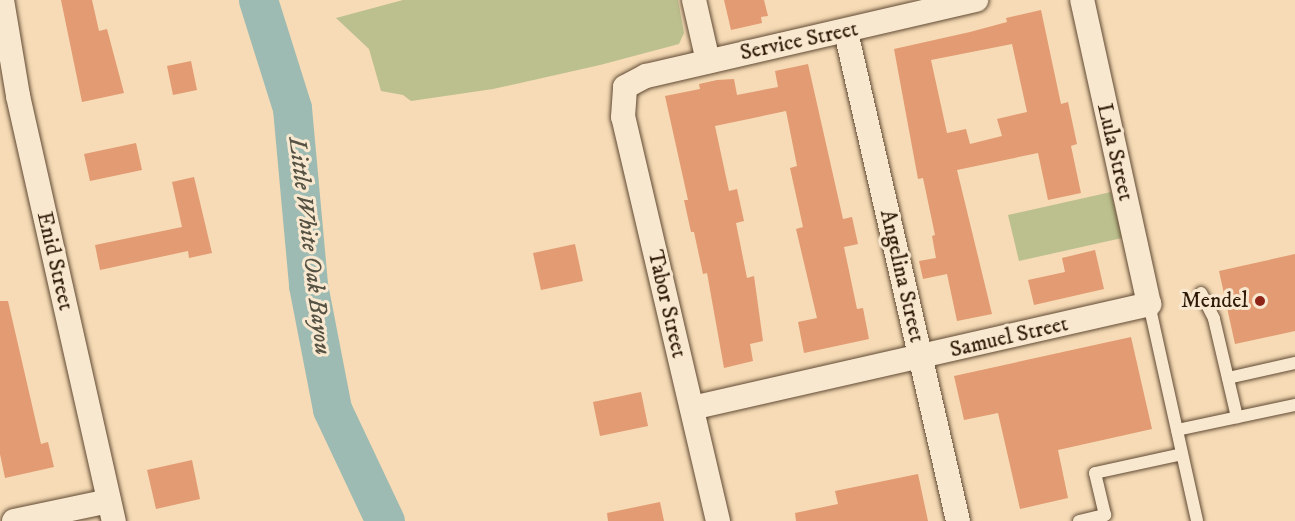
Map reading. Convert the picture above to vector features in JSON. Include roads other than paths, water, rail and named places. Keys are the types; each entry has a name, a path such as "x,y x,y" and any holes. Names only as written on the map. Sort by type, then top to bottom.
{"street":[{"name":"Enid Street","path":"2,0 9,98 111,511"},
{"path":"694,0 708,61"},
{"name":"Service Street","path":"625,87 646,76 846,32 976,0"},
{"name":"Lula Street","path":"1082,0 1149,304"},
{"name":"Angelina Street","path":"846,32 958,521"},
{"name":"Tabor Street","path":"625,87 623,117 718,521"},
{"name":"Samuel Street","path":"692,408 1149,304"},
{"path":"14,521 111,511"}],"lane":[{"path":"1201,293 1214,319 1237,417"},
{"path":"1149,304 1197,521"},
{"path":"1228,378 1295,363"},
{"path":"1177,429 1295,405"},
{"path":"1079,521 1105,515 1095,473 1182,454"}],"waterway":[{"name":"Little White Oak Bayou","path":"258,0 292,108 308,285 332,409 385,521"}],"place":[{"name":"Mendel","path":"1260,301"}]}
